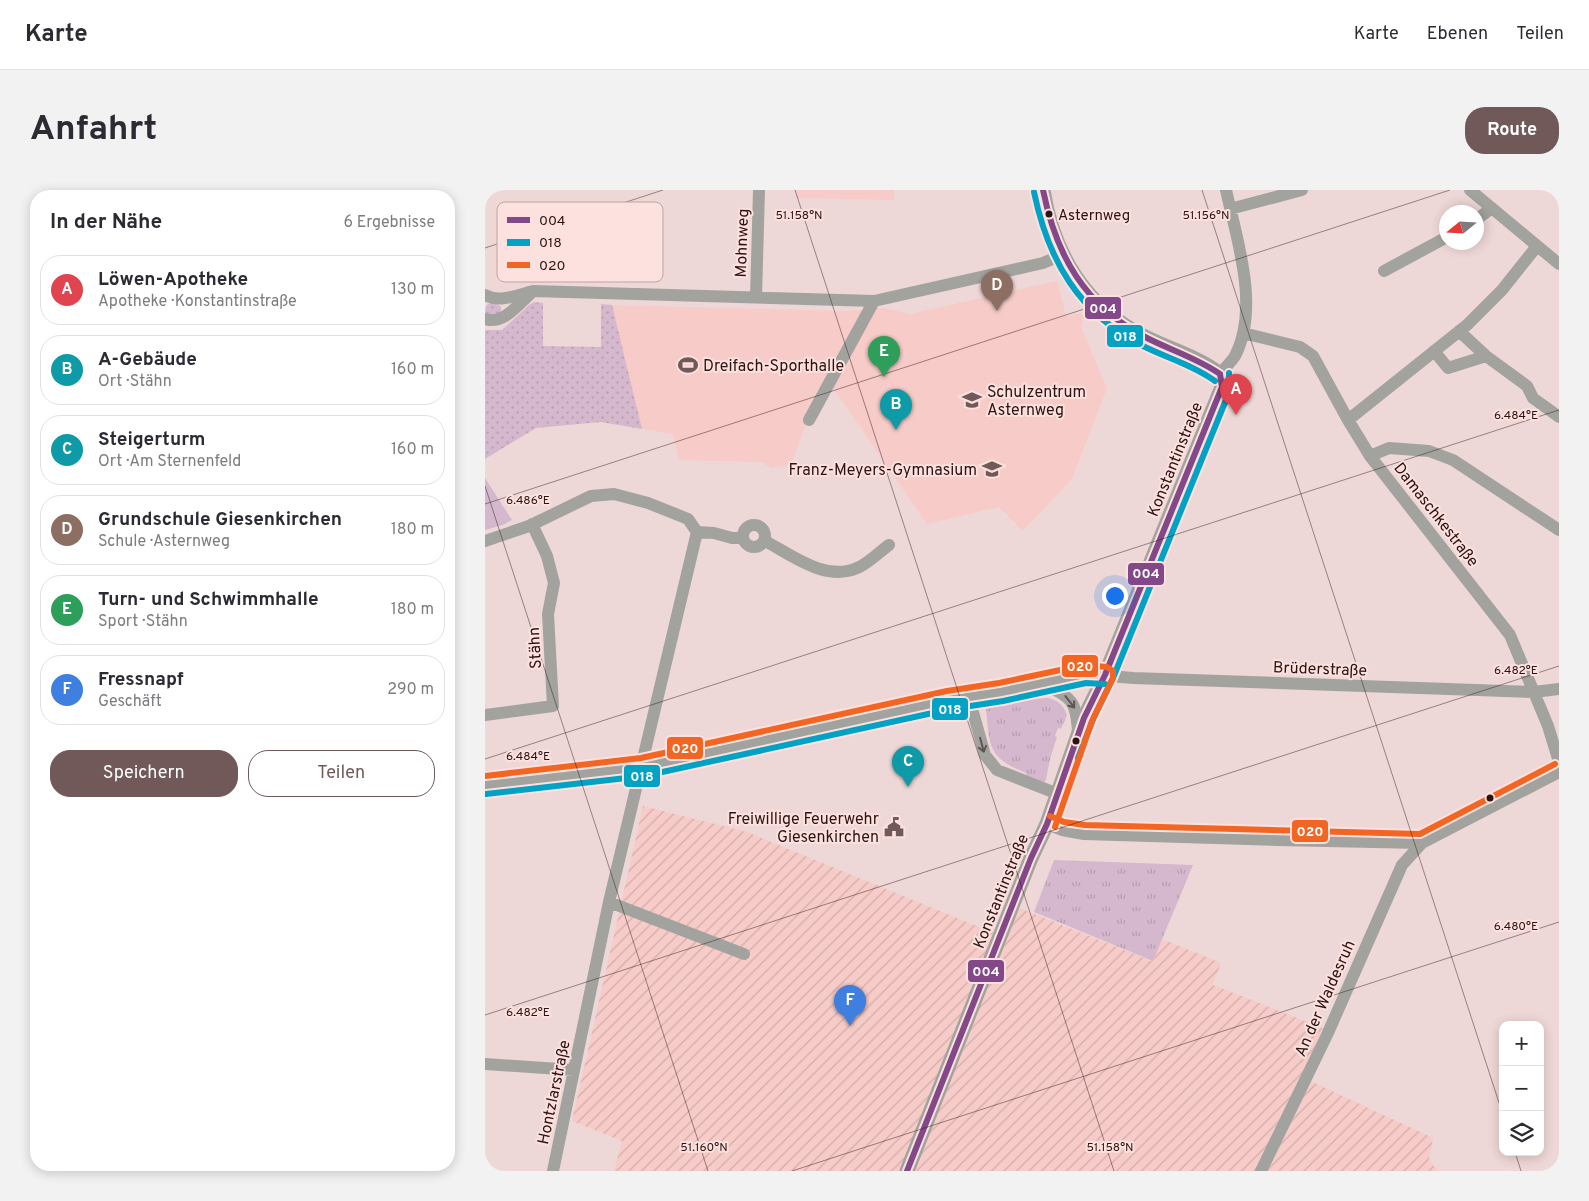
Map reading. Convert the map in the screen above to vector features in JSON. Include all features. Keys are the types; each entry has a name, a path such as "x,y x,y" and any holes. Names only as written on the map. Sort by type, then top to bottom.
{"street":[{"name":"Mohnweg","path":"756,297 759,190"},
{"path":"1043,190 1045,206 1061,255 1084,288 1104,309 1123,326 1207,364 1221,374"},
{"name":"Konstantinstraße","path":"907,1171 1031,858 1047,824 1078,734 1105,675 1222,387 1221,374 1234,356 1243,332 1247,294 1245,276 1226,190"},
{"path":"1231,209 1302,190"},
{"path":"1470,190 1559,264"},
{"path":"1484,214 1492,208"},
{"path":"1384,272 1439,241"},
{"path":"1349,420 1459,330 1502,290 1537,246"},
{"path":"485,295 490,298 505,299 533,291 874,301 1043,263 1061,255"},
{"path":"485,319 495,321 503,318 533,291"},
{"path":"809,420 874,301"},
{"path":"1459,330 1486,356 1527,386 1533,398 1559,417"},
{"name":"Damaschkestraße","path":"1243,332 1300,347 1313,356 1370,456 1510,635 1548,726 1559,762"},
{"path":"1434,351 1448,368 1486,356"},
{"path":"1370,456 1389,448 1429,451 1453,460 1559,530"},
{"path":"485,541 532,524 591,496 614,494 648,503 688,519 697,532 641,767"},
{"name":"Stähn","path":"485,715 553,706 548,614 554,584 547,556 532,524"},
{"path":"756,525 763,528 766,534 765,541 760,546 753,547 747,544 743,538 744,531 749,526 756,525"},
{"path":"697,532 743,538"},
{"path":"765,541 815,568 836,573 858,568 889,545"},
{"name":"Brüderstraße","path":"485,785 641,767 949,700 969,698 1085,674 1133,678 1534,692 1559,689"},
{"name":"Konstantinstraße","path":"1041,683 1065,695 1072,702 1077,714 1078,734"},
{"path":"969,698 985,755 997,770 1058,794"},
{"name":"Hontzlarstraße","path":"553,1171 609,902 641,767"},
{"path":"1047,824 1062,830 1084,834 1422,843 1559,772"},
{"name":"An der Waldesruh","path":"1261,1171 1327,1035 1402,865 1422,843"},
{"path":"609,902 744,954"},
{"path":"485,1064 574,1070"}],"shaded area":[{"path":"796,190 894,190 894,200 796,198"},
{"name":"Schulzentrum Asternweg","path":"1057,281 1066,316 1081,313 1084,318 1081,327 1107,388 1072,479 1023,531 999,507 927,524 829,382 810,412 791,465 771,468 762,462 679,460 673,434 642,429 612,305 845,311 884,308 910,314"},
{"path":"643,806 747,832 1006,938 1017,907 1152,961 1162,939 1221,963 1213,985 1323,1028 1302,1077 1433,1138 1429,1161 1439,1171 614,1171 622,1141 572,1121"}],"green space":[{"path":"491,302 501,307 498,316 485,313 486,306"},
{"path":"534,302 543,303 543,346 601,347 601,304 612,305 642,429 601,422 536,428 485,459 485,330 502,330"},
{"path":"485,478 512,520 503,525 485,530"},
{"path":"1048,698 1060,704 1067,715 1061,729 1058,728 1055,736 1057,737 1044,782 1026,779 1026,773 1004,762 997,756 990,742 986,709 1031,699"},
{"path":"1054,860 1193,865 1153,961 1034,912"}],"transit line":[{"name":"004","path":"1043,190 1056,236 1065,257 1089,294 1105,310 1145,337 1202,363 1220,374"},
{"name":"018","path":"1034,192 1040,217 1058,262 1084,301 1101,318 1121,333 1143,346 1198,370 1215,381"},
{"name":"018","path":"1078,758 1094,717 1113,678 1230,390 1229,373"},
{"name":"004","path":"907,1171 1031,858 1047,824 1084,718 1105,675 1222,387 1220,374"},
{"name":"020","path":"485,776 641,758 947,691 999,683 1084,665 1107,667 1113,671 1113,678 1092,721 1055,827"},
{"name":"018","path":"486,794 644,776 951,709 1003,701 1086,683 1105,684"},
{"name":"020","path":"1050,816 1064,822 1085,825 1420,834 1555,764"}],"place":[{"name":"Asternweg","path":"1049,214"},
{"name":"Grundschule Giesenkirchen","path":"997,311"},
{"name":"Dreifach-Sporthalle","path":"688,365"},
{"name":"Turn- und Schwimmhalle","path":"884,377"},
{"name":"Schulzentrum Asternweg","path":"972,400"},
{"name":"Löwen-Apotheke","path":"1236,415"},
{"name":"A-Gebäude","path":"896,430"},
{"name":"Franz-Meyers-Gymnasium","path":"992,469"},
{"name":"Steigerturm","path":"908,787"},
{"name":"Freiwillige Feuerwehr Giesenkirchen","path":"894,827"},
{"name":"Fressnapf","path":"850,1026"}]}
